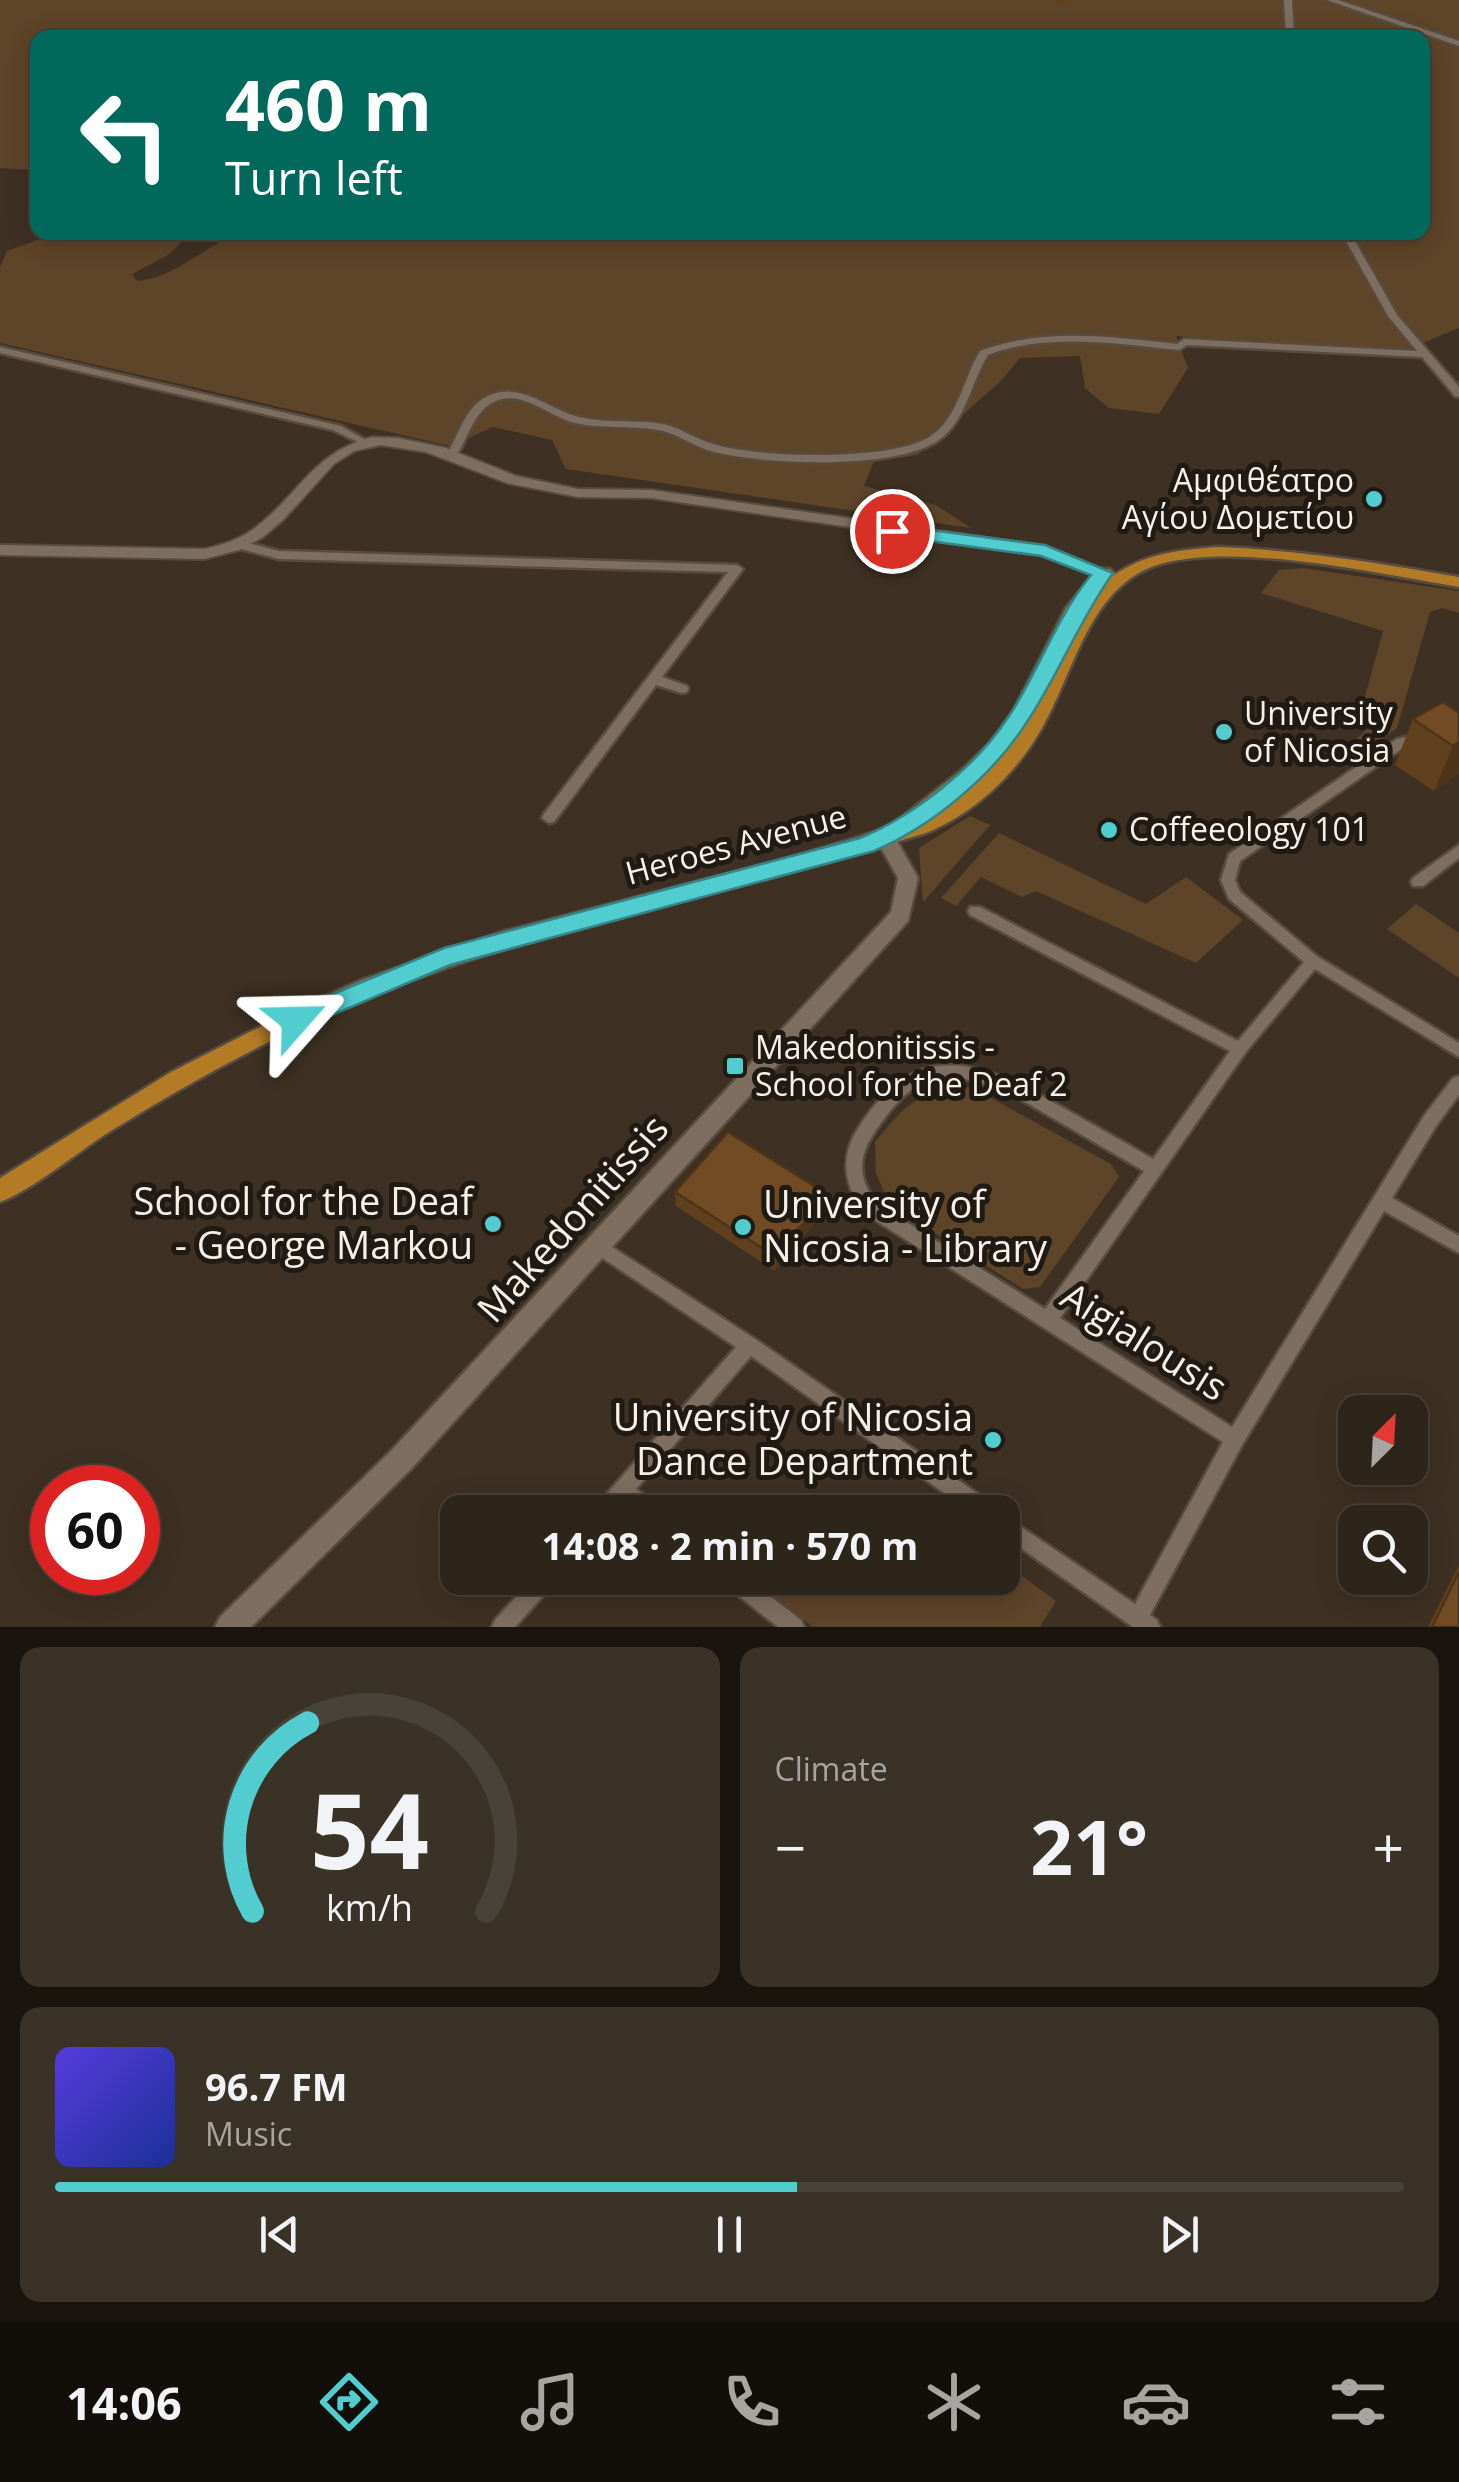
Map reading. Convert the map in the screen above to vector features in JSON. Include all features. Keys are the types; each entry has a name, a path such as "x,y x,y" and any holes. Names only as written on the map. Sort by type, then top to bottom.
{"main road":[{"path":"1109,576 1143,553 1207,542 1459,572"},
{"path":"1109,576 1150,561 1224,551 1459,582"},
{"name":"Heroes Avenue","path":"0,1191 161,1092 324,1006 384,980 500,940 840,854 923,827 1000,771 1034,726 1109,576"},
{"name":"Makedonitissis","path":"230,1627 401,1460 901,916 908,878 888,836"}],"street":[{"path":"1288,0 1290,30"},
{"path":"1331,0 1418,30"},
{"path":"1430,34 1459,44"},
{"path":"1350,240 1394,316 1459,394"},
{"path":"452,453 473,413 482,402 498,396 531,397 555,412 585,421 670,428 710,447 818,457 879,456 907,452 931,441 961,407 984,354 1017,344 1103,342 1179,347 1184,342 1424,354"},
{"path":"0,350 337,428 366,442"},
{"path":"0,550 204,554 242,545 273,524 333,458 366,442 395,441 502,469 1045,551 1109,576"},
{"path":"431,449 512,480 578,494 651,494"},
{"path":"242,545 279,555 736,569 549,818"},
{"path":"656,680 682,688"},
{"path":"1443,742 1402,742 1234,858 1229,888 1313,961 1459,1051"},
{"path":"1418,882 1459,850"},
{"path":"975,910 1240,1049"},
{"path":"1048,1320 1240,1049 1313,961"},
{"name":"Aigialousis","path":"1156,1169 1014,1086 974,1070 920,1075 902,1087 866,1129 853,1156 857,1192 870,1208 1236,1439"},
{"path":"1020,1536 1144,1623 1236,1439 1381,1201 1459,1083"},
{"path":"1381,1201 1459,1245"},
{"path":"598,1246 749,1345 963,1495"},
{"path":"620,1495 749,1345"},
{"path":"624,1491 629,1495"},
{"path":"502,1627 531,1595"},
{"path":"754,1595 794,1627"}],"shaded area":[{"path":"0,0 1459,0 1459,328 1406,350 1176,336 1188,368 1159,414 1109,408 1085,388 1080,356 1020,358 1001,381 917,455 874,461 864,486 936,505 971,528 566,469 552,440 493,427 450,446 0,343 0,267 7,251 38,240 183,240 170,254 132,274 137,281 178,267 225,240 1430,240 1430,30 30,30 30,170 0,168"},
{"path":"1303,568 1459,591 1459,613 1442,608 1430,612 1397,728 1369,749 1355,740 1372,725 1359,718 1383,631 1261,593 1279,570"},
{"path":"970,816 990,825 923,902 919,848"},
{"path":"999,833 1146,904 1186,877 1243,920 1196,963 1036,891 1022,897 981,877 956,906 941,898"},
{"path":"1416,904 1459,933 1459,978 1387,929"},
{"path":"971,1087 1111,1164 1119,1177 1040,1287 1023,1289 889,1204 876,1173 875,1142 906,1108 938,1092"},
{"path":"1020,1575 1056,1601 1040,1627 813,1627 772,1595 1020,1595"}],"building":[{"path":"1443,702 1459,713 1459,742 1453,746 1413,719"},
{"path":"728,1132 827,1194 776,1257 675,1192"},
{"path":"1459,1572 1459,1627 1432,1627"}],"place":[{"name":"Αμφιθέατρο Αγίου Δομετίου","path":"1374,499"},
{"name":"University of Nicosia","path":"1224,732"},
{"name":"Coffeeology 101","path":"1109,830"},
{"name":"Makedonitissis - School for the Deaf 2","path":"735,1066"},
{"name":"School for the Deaf - George Markou","path":"493,1224"},
{"name":"University of Nicosia - Library","path":"743,1227"},
{"name":"University of Nicosia Dance Department","path":"993,1440"}],"route":[{"path":"296,1020 444,958 536,930 866,845 892,834 965,780 998,748 1016,722 1080,602 1103,573 1045,551 892,531"}]}
